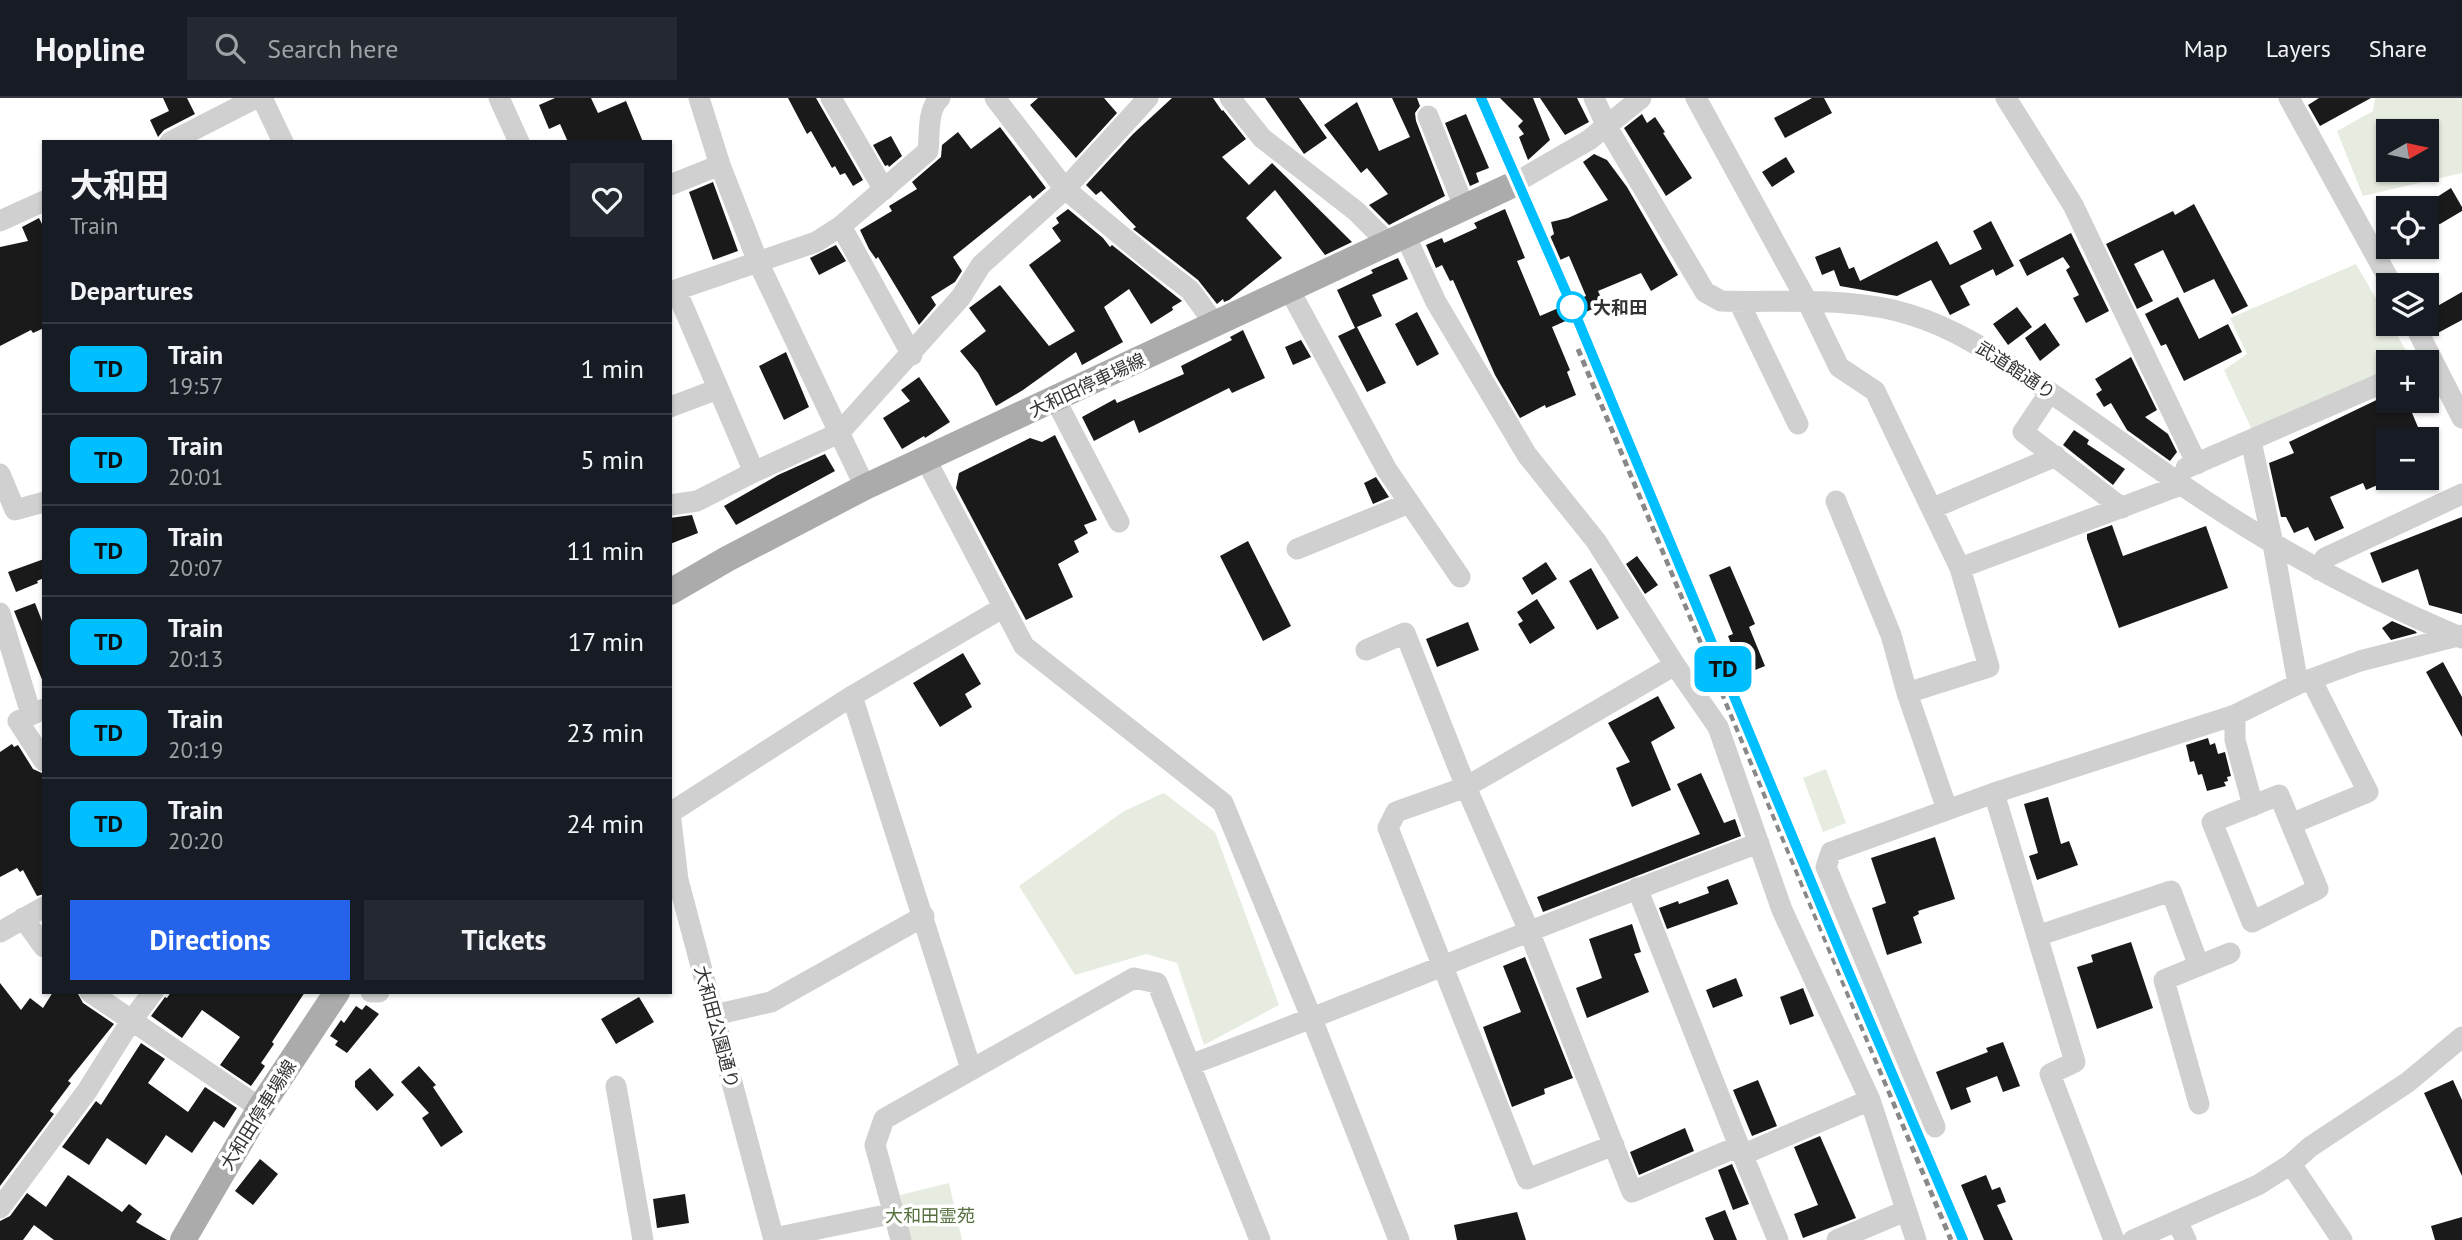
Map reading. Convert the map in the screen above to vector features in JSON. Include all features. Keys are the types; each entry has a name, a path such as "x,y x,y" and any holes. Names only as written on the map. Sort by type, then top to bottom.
{"main road":[{"name":"大和田停車場線","path":"672,591 865,487 1508,187"},
{"name":"大和田停車場線","path":"183,1240 260,1108 336,994"}],"street":[{"path":"179,140 202,135 256,98"},
{"path":"262,98 282,140"},
{"path":"699,98 720,165 758,262 865,487"},
{"path":"831,98 884,190"},
{"path":"754,472 673,291 816,242 841,226 928,151 931,115 934,103 940,98"},
{"path":"995,98 1065,189 1190,290 1215,324"},
{"path":"672,505 697,501 839,433 912,355 961,297 981,265 1065,189 1148,98"},
{"path":"1230,98 1262,138 1356,212 1396,239 1527,455 1596,541 1718,727 1783,910 1870,1100 1916,1240"},
{"name":"武道館通り","path":"1594,98 1606,127 1705,292 1721,301 1808,303 1882,309 1932,322 1981,347 2174,480 2273,544 2319,570 2461,637"},
{"path":"1508,187 1606,127 1641,98"},
{"path":"1696,98 1808,303 1839,367 1875,391 1933,508 1959,568 1989,667 1907,692"},
{"path":"2006,98 2073,205 2197,464"},
{"path":"2289,98 2385,273"},
{"path":"507,101 518,140"},
{"path":"1428,116 1464,207"},
{"path":"672,184 720,165"},
{"path":"0,221 42,202"},
{"path":"841,226 912,355"},
{"path":"1290,291 1387,470 1460,577"},
{"path":"1739,302 1798,424"},
{"path":"2439,376 2462,418"},
{"path":"1959,568 2122,508 2174,480 2197,464 2376,386"},
{"path":"672,406 718,388"},
{"path":"2050,392 2022,432 2122,508"},
{"path":"1055,399 1119,522"},
{"path":"2251,441 2305,682 2368,792 2291,824"},
{"path":"1933,508 2056,456"},
{"path":"926,460 1024,646 1223,803 1399,1240"},
{"path":"0,474 15,510 42,503"},
{"path":"2319,570 2325,558 2462,494"},
{"path":"1836,501 1891,635 1907,692 1947,809"},
{"path":"1297,549 1409,503"},
{"path":"672,812 852,696 1004,607"},
{"path":"0,613 37,712 18,721 42,758"},
{"path":"1366,650 1405,634 1466,787 1529,931 1632,1192 1870,1100"},
{"path":"1936,1127 1826,867 1831,852 1994,793 2235,715 2305,682 2360,661 2461,637"},
{"path":"1614,1145 1527,1179 1388,828 1395,812 1466,787 1675,665"},
{"path":"852,696 971,1069"},
{"path":"2235,715 2235,740 2253,806"},
{"path":"1994,793 2075,1062 2050,1074 2114,1240"},
{"path":"2279,795 2291,824 2318,888 2252,922 2212,822 2279,795"},
{"path":"1190,1065 1312,1019 1637,888 1759,843"},
{"name":"大和田公園通り","path":"672,847 674,881 714,1015 774,1239"},
{"path":"1637,888 1778,1240"},
{"path":"2037,936 2171,891 2199,966"},
{"path":"0,932 42,908"},
{"path":"714,1015 771,1002 924,916"},
{"path":"23,918 42,944"},
{"path":"2199,1104 2164,980 2230,953"},
{"path":"901,1240 875,1145 884,1119 1133,978 1157,983 1260,1240"},
{"path":"93,994 260,1108"},
{"path":"0,1208 87,1091 131,1021 151,994"},
{"path":"2133,1240 2181,1230 2258,1185 2408,1082 2462,1037"},
{"path":"616,1086 643,1240"},
{"path":"2291,1164 2342,1240"},
{"path":"1837,1240 1905,1211"},
{"path":"774,1239 895,1213"}],"green space":[{"path":"2375,98 2462,98 2462,173 2440,178 2440,119 2376,119 2376,182 2423,182 2363,196 2337,131 2373,111"},
{"path":"2356,264 2376,299 2376,336 2398,336 2406,350 2376,350 2376,376 2253,432 2224,370 2247,354 2230,318"},
{"path":"1826,769 1846,823 1823,832 1803,778"},
{"path":"1164,793 1215,832 1279,1005 1204,1045 1177,963 1146,954 1075,975 1019,886 1124,811"},
{"name":"大和田霊苑","path":"949,1183 962,1240 910,1240 900,1195"}],"building":[{"path":"163,98 187,98 195,114 164,130 158,137 150,120 169,111"},
{"path":"555,98 591,98 598,113 626,101 642,140 567,140 560,124 549,129 539,105"},
{"path":"788,98 816,98 863,180 853,186 845,173 840,175 835,166 832,168 811,131 807,134"},
{"path":"1038,98 1104,98 1117,113 1076,158 1030,105"},
{"path":"1172,98 1213,98 1246,139 1222,157 1249,185 1272,163 1352,242 1325,255 1275,190 1246,218 1282,258 1229,300 1224,302 1223,299 1217,304 1198,280 1133,229 1136,227 1101,191 1096,195 1086,185 1133,134"},
{"path":"1265,98 1299,98 1327,138 1304,154"},
{"path":"1392,98 1417,98 1420,106 1415,113 1416,121 1445,196 1389,225 1369,205 1388,194 1367,168 1361,173 1324,125 1357,102 1379,151 1410,137"},
{"path":"1500,98 1533,98 1550,140 1528,160 1519,137 1524,134 1518,126 1523,121"},
{"path":"1540,98 1577,98 1589,122 1565,135"},
{"path":"1812,98 1824,98 1832,113 1785,138 1774,118"},
{"path":"2319,98 2371,98 2320,126 2308,105"},
{"path":"1466,114 1489,168 1476,173 1479,182 1470,186 1445,123"},
{"path":"1642,114 1647,123 1655,117 1692,178 1666,196 1624,128"},
{"path":"1000,127 1046,188 1033,199 1030,195 953,257 962,271 955,282 931,297 936,305 919,325 878,257 876,259 869,249 860,230 892,211 889,206 917,189 912,182 941,157 942,145 958,132 971,149"},
{"path":"891,136 902,156 889,167 885,166 873,145"},
{"path":"1594,154 1607,160 1627,187 1678,275 1651,291 1641,273 1598,291 1604,304 1552,327 1570,370 1567,372 1576,395 1546,408 1545,405 1520,418 1495,375 1453,280 1450,281 1442,265 1436,268 1426,245 1442,238 1444,243 1477,228 1474,223 1505,209 1525,258 1517,261 1540,316 1586,296 1569,256 1560,260 1550,237 1554,234 1551,222 1568,218 1608,200 1583,162"},
{"path":"1786,157 1795,172 1772,187 1762,172"},
{"path":"713,182 738,251 713,260 689,192"},
{"path":"2451,188 2462,207 2462,211 2440,224 2439,224 2439,196"},
{"path":"2194,204 2248,306 2232,314 2214,279 2184,293 2163,250 2134,264 2153,301 2137,309 2106,244 2173,211 2175,215"},
{"path":"1068,209 1110,247 1112,245 1182,301 1151,324 1129,289 1104,307 1123,342 1082,365 1076,352 996,406 978,373 960,351 986,331 969,308 1000,285 1049,346 1075,331 1029,265 1061,241 1052,228 1059,223 1056,218"},
{"path":"39,218 42,224 42,329 33,333 31,330 0,346 0,247 28,241 22,227"},
{"path":"1991,221 2014,266 1996,276 1993,269 1960,286 1970,305 1950,315 1931,280 1897,296 1840,286 1834,270 1822,275 1815,257 1840,247 1849,269 1854,267 1860,281 1937,241 1950,265 1982,249 1973,231"},
{"path":"2071,233 2109,311 2086,323 2073,298 2079,295 2066,270 2070,267 2063,257 2027,276 2019,260"},
{"path":"836,245 846,261 819,275 810,258"},
{"path":"1398,258 1408,279 1372,295 1382,316 1357,327 1386,383 1367,392 1338,336 1355,328 1337,290"},
{"path":"2462,292 2462,320 2439,332 2439,305"},
{"path":"2178,297 2199,339 2228,324 2242,352 2184,381 2166,344 2161,346 2145,314"},
{"path":"2017,307 2032,327 2008,345 1993,324"},
{"path":"1417,312 1439,354 1417,366 1395,324"},
{"path":"2045,323 2060,345 2040,361 2025,338"},
{"path":"1243,330 1265,378 1232,393 1229,388 1139,433 1134,420 1094,441 1082,417 1115,399 1117,403 1184,374 1181,366 1232,340 1230,337"},
{"path":"1301,340 1311,357 1293,365 1285,347"},
{"path":"786,352 809,407 784,420 759,366"},
{"path":"2131,357 2157,410 2145,417 2168,434 2177,452 2170,461 2127,430 2111,403 2104,407 2096,394 2102,390 2095,379"},
{"path":"919,377 950,422 902,449 883,418 910,401 901,390"},
{"path":"2376,400 2376,413 2412,413 2418,427 2376,427 2376,486 2366,490 2363,483 2330,497 2344,528 2315,541 2308,527 2294,533 2286,517 2281,517 2269,463 2294,453 2289,442"},
{"path":"2074,430 2089,440 2087,444 2125,469 2113,485 2063,445"},
{"path":"1055,435 1097,520 1084,525 1088,533 1074,541 1079,552 1058,564 1073,597 1026,620 956,488 959,473 1030,438 1042,442"},
{"path":"825,454 835,471 736,525 724,506 778,475"},
{"path":"1376,477 1389,497 1373,504 1364,483"},
{"path":"692,515 698,533 672,543 672,518"},
{"path":"2462,517 2462,614 2429,605 2418,569 2382,583 2370,553"},
{"path":"2112,525 2123,556 2206,526 2228,588 2119,628 2087,539 2087,534"},
{"path":"1248,541 1291,626 1263,641 1220,556"},
{"path":"1637,556 1658,585 1645,594 1626,564"},
{"path":"42,560 42,579 16,592 8,572"},
{"path":"1546,562 1557,579 1532,595 1522,578"},
{"path":"1730,566 1755,624 1749,627 1765,666 1743,675 1728,636 1733,634 1709,575"},
{"path":"1591,568 1619,618 1597,630 1569,581"},
{"path":"1537,599 1555,628 1530,644 1518,624 1523,621 1517,612"},
{"path":"35,603 42,621 42,680 14,611"},
{"path":"2392,621 2417,633 2391,640 2382,628"},
{"path":"1468,622 1479,650 1437,667 1426,639"},
{"path":"963,653 981,684 965,694 972,707 940,727 913,683"},
{"path":"2443,662 2462,697 2462,737 2426,672"},
{"path":"1658,696 1675,728 1651,742 1671,790 1632,807 1616,768 1630,762 1608,723"},
{"path":"2208,738 2210,745 2215,743 2218,754 2225,752 2231,776 2224,782 2226,786 2207,791 2202,774 2198,775 2194,761 2190,762 2186,745"},
{"path":"12,744 14,747 18,745 33,769 42,773 42,895 37,896 23,870 20,872 17,868 0,877 0,752"},
{"path":"1701,773 1724,823 1735,819 1741,836 1543,912 1537,897 1700,834 1677,784"},
{"path":"2048,797 2061,844 2069,841 2078,865 2037,880 2029,856 2038,853 2024,804"},
{"path":"1935,837 1955,899 1918,911 1919,914 1913,917 1922,943 1887,955 1872,908 1886,903 1871,858"},
{"path":"1728,879 1738,904 1667,929 1659,908 1709,893 1707,887"},
{"path":"1632,924 1641,952 1634,954 1649,992 1587,1018 1576,988 1602,978 1589,939"},
{"path":"2131,942 2153,1008 2097,1029 2077,967 2093,962 2091,955"},
{"path":"1525,957 1573,1078 1544,1089 1545,1094 1512,1107 1483,1027 1521,1012 1503,966"},
{"path":"1736,978 1743,996 1713,1008 1706,990"},
{"path":"0,983 21,1010 30,998 43,1008 52,994 78,994 83,1003 114,1024 68,1081 71,1083 50,1111 54,1114 0,1186"},
{"path":"1803,988 1814,1016 1790,1025 1780,997"},
{"path":"170,994 304,994 272,1042 274,1044 261,1063 265,1066 251,1086 220,1065 240,1037 202,1010 182,1038 151,1016 165,997"},
{"path":"639,997 654,1022 616,1044 601,1019"},
{"path":"366,1005 379,1014 347,1053 335,1045 338,1041 330,1036 341,1020 344,1023 356,1006 362,1010"},
{"path":"2003,1042 2020,1086 2003,1092 1997,1076 1966,1088 1971,1102 1951,1110 1936,1072 1988,1052 1986,1048"},
{"path":"141,1043 165,1059 148,1083 188,1112 205,1087 237,1108 224,1128 214,1121 192,1153 166,1135 146,1165 107,1138 89,1165 62,1147 96,1101 101,1105"},
{"path":"419,1066 436,1085 433,1087 463,1132 441,1147 422,1118 429,1113 401,1082"},
{"path":"370,1068 394,1095 377,1111 355,1087 355,1081"},
{"path":"1758,1080 1777,1126 1752,1136 1733,1090"},
{"path":"2453,1080 2462,1100 2462,1176 2424,1093"},
{"path":"1685,1128 1694,1151 1639,1175 1630,1152"},
{"path":"1820,1136 1856,1218 1803,1238 1794,1214 1818,1205 1794,1147"},
{"path":"260,1159 278,1174 253,1205 235,1191"},
{"path":"1732,1164 1749,1204 1733,1210 1718,1170"},
{"path":"68,1175 122,1212 129,1204 142,1214 136,1222 167,1240 54,1240 34,1225 23,1240 0,1240 0,1221 10,1216 27,1193 46,1207"},
{"path":"1986,1175 1992,1190 2000,1187 2006,1202 1997,1205 2013,1240 1984,1240 1961,1185"},
{"path":"685,1194 689,1223 657,1228 653,1199"},
{"path":"1725,1210 1737,1240 1714,1240 1705,1218"},
{"path":"1517,1212 1526,1240 1457,1240 1454,1225"},
{"path":"2462,1217 2462,1240 2435,1240 2431,1226"}],"railway":[{"path":"1481,98 1963,1240"},
{"path":"1578,349 1951,1240"}],"train":[{"name":"TD","path":"1481,98 1569,299 1963,1240"}],"place":[{"name":"大和田","path":"1572,307"}]}
